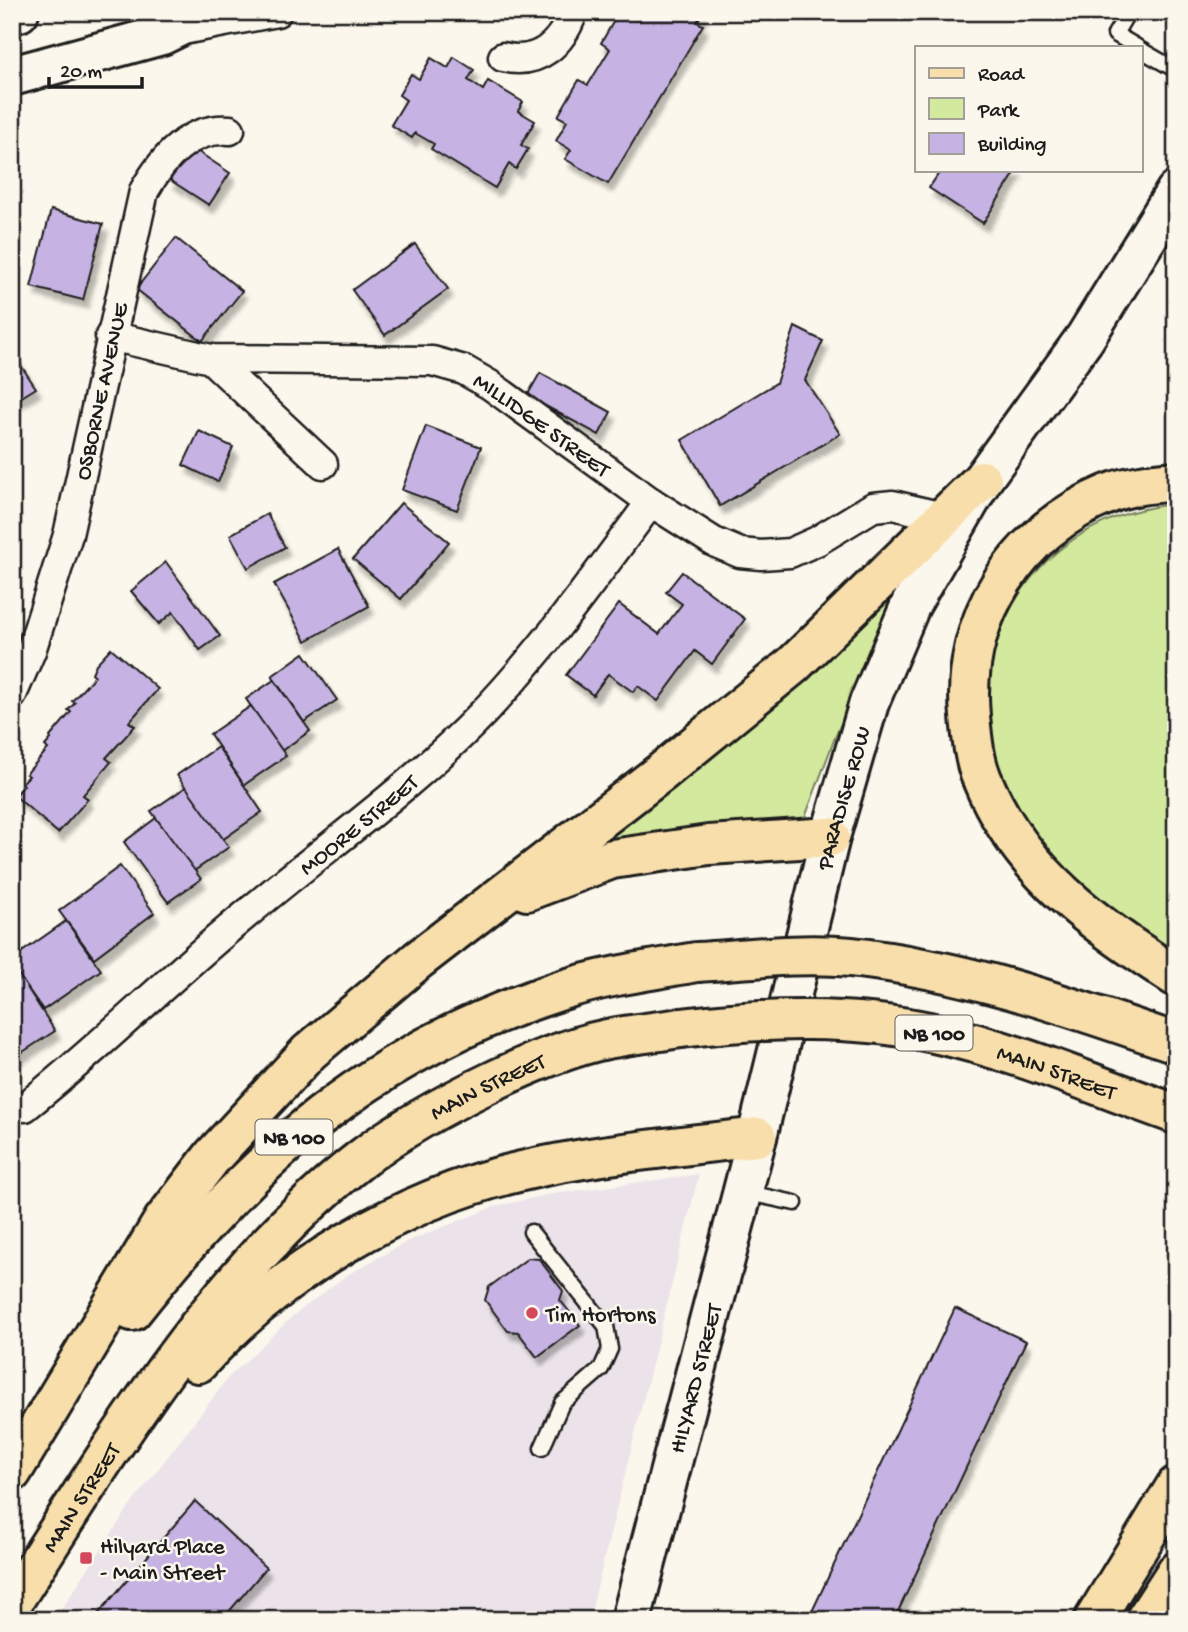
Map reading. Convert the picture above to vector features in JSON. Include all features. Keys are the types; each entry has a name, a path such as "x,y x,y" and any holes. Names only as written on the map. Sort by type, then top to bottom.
{"main road":[{"path":"12,14 19,12"},
{"path":"12,76 162,35 209,12"},
{"name":"PARADISE ROW","path":"757,1137 830,837 869,704 911,604 982,480 1093,327 1176,191"},
{"path":"12,1472 163,1221 212,1156 309,1052 353,1013 663,771 793,665 982,480"},
{"path":"1176,481 1109,493 1067,516 1031,544 1000,580 979,628 967,684 972,738 981,778 1028,857 1064,898 1101,928 1176,977"},
{"path":"486,908 612,859 709,845 830,837"},
{"name":"NB 100","path":"12,1480 125,1320 223,1203 321,1113 375,1074 438,1040 496,1014 563,989 628,973 696,962 783,957 849,957 913,966 1031,993 1176,1042"},
{"name":"MAIN STREET","path":"12,1603 85,1489 218,1302 311,1202 361,1159 418,1120 526,1067 606,1039 733,1021 820,1020 886,1024 981,1045 1176,1114"},
{"path":"85,1489 229,1329 293,1279 402,1213 457,1190 520,1172 589,1158 757,1137"},
{"name":"HILYARD STREET","path":"631,1620 757,1137"},
{"path":"1094,1620 1176,1486"},
{"path":"1145,1620 1176,1572"}],"street":[{"path":"162,35 277,12"},
{"path":"503,57 516,60 548,48 565,34 573,12"},
{"name":"OSBORNE AVENUE","path":"12,695 32,651 68,535 144,191 162,163 191,138 204,131 230,130"},
{"name":"MILLIDGE STREET","path":"110,336 211,359 432,361 464,370 490,385 651,502 715,542 740,553 790,553 817,541 873,507 893,505 943,517"},
{"path":"211,359 323,464"},
{"name":"MOORE STREET","path":"17,1112 122,1026 187,964 249,911 427,767 482,714 543,646 651,502"}],"lane":[{"path":"1128,12 1115,34 1136,46"},
{"path":"1142,50 1176,70"},
{"path":"743,1192 794,1203"},
{"path":"531,1232 606,1326 610,1349 601,1369 562,1403 542,1448"}],"shaded area":[{"path":"699,1174 589,1620 54,1620 127,1510 228,1378 293,1316 347,1275 406,1242 493,1207 546,1195"}],"green space":[{"path":"1176,504 1176,953 1126,924 1100,903 1052,856 1031,830 1003,780 990,730 989,682 998,637 1018,597 1046,562 1083,533 1126,514"},
{"path":"885,595 893,600 834,740 804,820 613,848 608,833"}],"building":[{"path":"619,12 703,12 697,22 703,25 608,184 565,159 571,150 556,141 567,121 558,116 579,80 588,85 610,49 601,43"},
{"path":"454,57 474,70 468,80 483,90 488,81 523,102 518,111 535,121 521,145 528,149 516,169 509,164 495,188 431,149 434,144 415,133 412,138 391,125 406,100 399,95 411,74 419,79 431,58 448,68"},
{"path":"191,147 230,173 209,205 170,180"},
{"path":"940,172 1016,172 983,223 929,188"},
{"path":"51,210 103,224 83,300 31,287"},
{"path":"176,238 242,291 202,341 136,289"},
{"path":"415,244 448,289 385,335 352,290"},
{"path":"795,327 823,341 805,380 840,434 720,506 682,440 776,383"},
{"path":"12,352 36,388 12,403"},
{"path":"540,373 611,412 599,435 527,396"},
{"path":"426,426 481,447 457,510 402,490"},
{"path":"199,431 233,447 218,482 183,465"},
{"path":"401,503 449,542 401,599 353,559"},
{"path":"267,514 285,547 248,568 230,535"},
{"path":"338,549 369,606 306,641 274,584"},
{"path":"166,562 220,636 200,650 173,612 159,624 131,591"},
{"path":"682,572 745,619 712,664 695,651 658,701 638,686 633,692 608,674 593,695 566,675 619,604 659,634 682,604 666,592"},
{"path":"111,648 158,689 129,722 135,726 106,758 111,762 83,795 88,799 58,833 15,796 29,776 26,774 48,749 45,746 50,737 71,712 68,710 75,703 72,701 95,676 92,673 96,664"},
{"path":"304,653 337,700 304,722 272,676"},
{"path":"274,680 310,731 281,751 246,699"},
{"path":"251,706 286,756 244,785 210,734"},
{"path":"218,747 262,812 222,840 177,775"},
{"path":"186,787 229,847 194,871 151,811"},
{"path":"156,818 201,879 168,902 124,842"},
{"path":"120,866 154,913 94,958 59,911"},
{"path":"66,921 101,970 43,1010 12,966 12,959"},
{"path":"19,975 55,1031 12,1059 12,979"},
{"name":"Tim Hortons","path":"528,1258 539,1259 563,1291 560,1300 580,1325 537,1357 518,1332 508,1331 485,1300 489,1287"},
{"path":"955,1308 1026,1341 894,1620 808,1620"},
{"path":"195,1501 266,1568 222,1620 93,1620"}],"place":[{"name":"Tim Hortons","path":"532,1313"},
{"name":"Hilyard Place - Main Street","path":"86,1558"}]}
